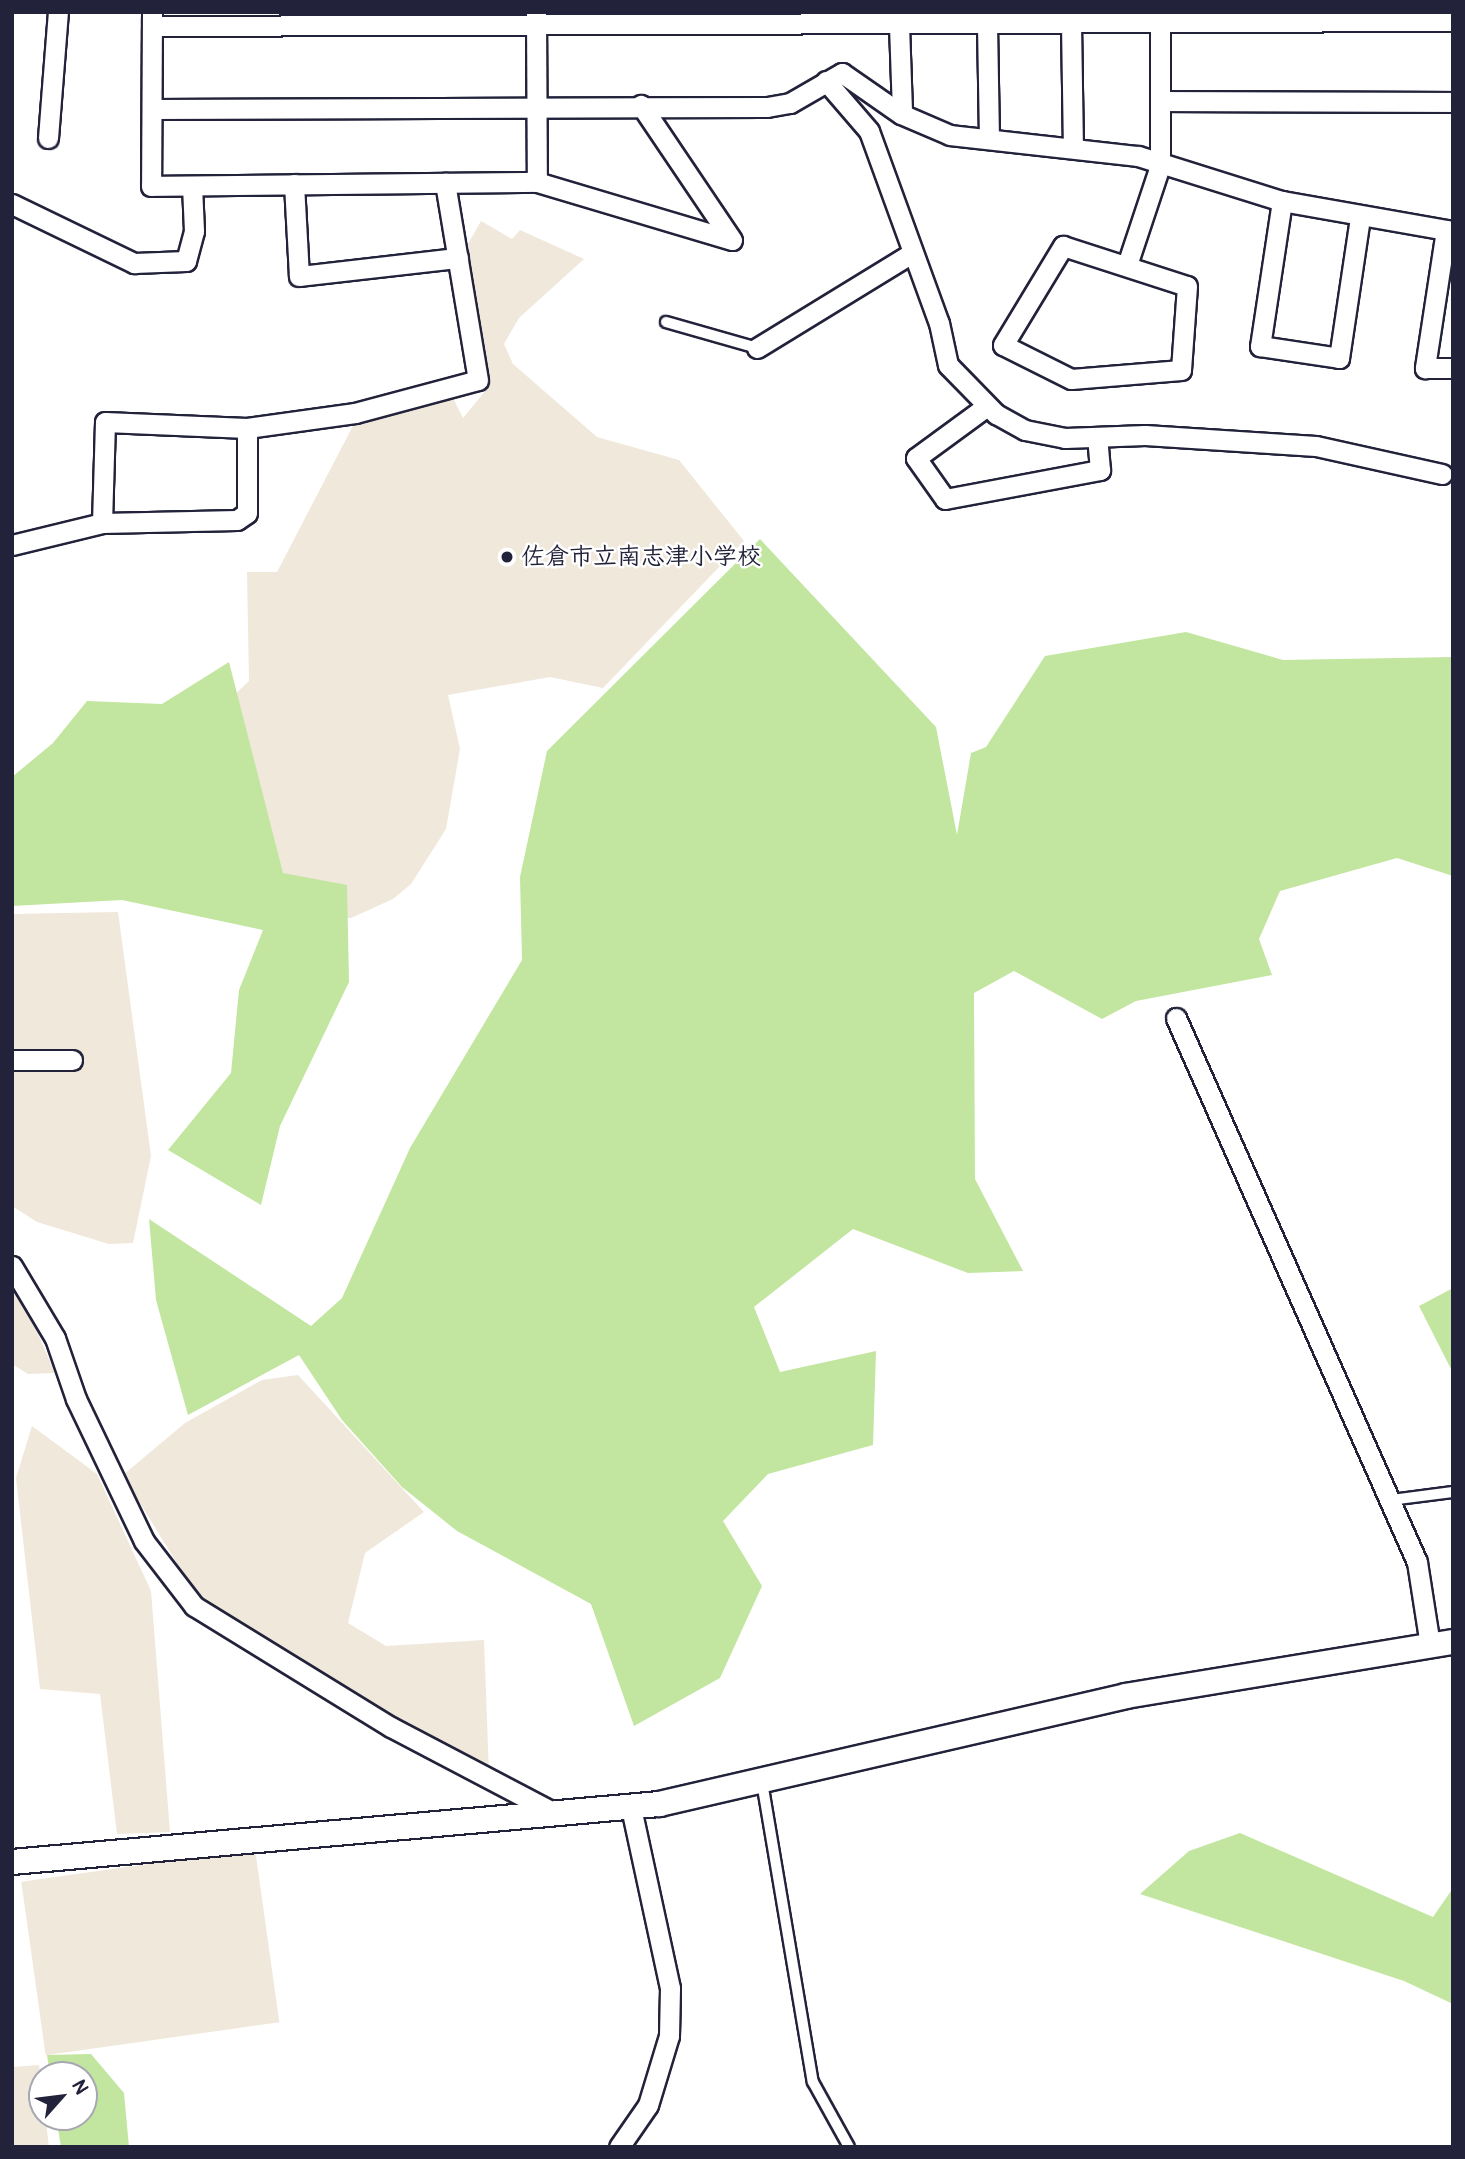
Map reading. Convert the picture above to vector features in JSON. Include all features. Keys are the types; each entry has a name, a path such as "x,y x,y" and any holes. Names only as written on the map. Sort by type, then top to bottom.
{"street":[{"path":"48,138 58,12"},
{"path":"1127,265 1160,166 1160,17"},
{"path":"641,105 732,240 537,182 151,186 152,19 536,19 899,25 1071,23 1160,17 1453,21"},
{"path":"536,19 537,182"},
{"path":"1071,23 1073,145"},
{"path":"987,24 989,137"},
{"path":"899,25 902,113"},
{"path":"152,109 536,108 641,105 767,107 790,103 842,73 902,113 950,135 1073,145 1160,166 1282,201 1449,230 1425,368 1453,368"},
{"path":"826,81 869,131 909,255 939,323 948,365 988,406 1026,430 1097,437 1316,446 1442,474"},
{"path":"1160,102 1453,103"},
{"path":"102,523 105,422 247,428 355,413 478,380 445,183"},
{"path":"294,184 299,276 458,258"},
{"path":"12,204 134,263 186,261 194,231 192,186"},
{"path":"1282,201 1260,346 1339,358 1360,216"},
{"path":"1063,246 1127,265 1187,286 1181,370 1071,379 1003,345 1063,246"},
{"path":"757,348 909,255"},
{"path":"988,406 916,458 945,499 1100,470 1097,437"},
{"path":"12,545 102,523 237,520 247,513 247,428"},
{"path":"12,1862 631,1807 762,1782 1126,1696 1441,1643 1417,1562 1391,1500 1176,1018"},
{"path":"12,1060 72,1060"},
{"path":"12,1266 55,1338 76,1399 144,1541 194,1606 391,1727 559,1815"},
{"path":"619,2147 648,2105 669,2036 670,1988 631,1807"}],"lane":[{"path":"666,322 757,348"},
{"path":"1391,1500 1453,1492"},
{"path":"762,1782 813,2082 849,2147"}],"shaded area":[{"name":"佐倉市立南志津小学校","path":"481,221 512,239 520,230 584,259 519,318 504,344 513,364 597,437 679,460 744,541 603,688 550,677 448,695 460,749 446,829 411,884 393,899 351,918 307,917 272,887 227,702 249,681 247,572 277,572 356,420 446,397 453,398 463,418 486,390 468,244"},
{"path":"118,912 151,1156 133,1243 109,1244 37,1222 12,1206 12,914"},
{"path":"12,1280 16,1283 55,1373 28,1374 12,1364"},
{"path":"298,1375 424,1512 365,1553 348,1623 386,1646 484,1640 489,1774 203,1606 123,1475 185,1423 262,1380"},
{"path":"32,1426 97,1474 151,1591 170,1832 117,1834 100,1694 40,1689 16,1478"},
{"path":"255,1849 279,2022 46,2055 21,1882"},
{"path":"28,2066 28,2131 47,2131 49,2147 12,2147 12,2067"}],"green space":[{"path":"760,539 936,727 957,835 971,753 986,747 1045,656 1186,632 1283,660 1453,657 1453,876 1397,858 1280,891 1259,939 1272,975 1136,1001 1102,1019 1014,971 974,993 975,1179 1023,1271 968,1273 853,1229 754,1307 780,1372 876,1351 873,1445 768,1474 723,1521 762,1586 720,1678 634,1726 591,1604 457,1531 402,1487 342,1420 299,1355 188,1415 156,1300 149,1219 311,1326 342,1298 410,1148 522,960 520,877 547,751"},
{"path":"229,662 283,873 347,885 349,982 280,1126 261,1205 168,1150 231,1073 239,990 263,930 122,900 12,906 12,777 53,743 87,701 162,704"},
{"path":"1453,1288 1453,1373 1419,1306"},
{"path":"1240,1833 1433,1917 1453,1888 1453,2004 1404,1981 1140,1894 1189,1851"},
{"path":"91,2054 97,2061 48,2061 47,2055"},
{"path":"98,2062 124,2093 129,2147 61,2147 58,2131 98,2131"}],"place":[{"name":"佐倉市立南志津小学校","path":"507,557"}]}
